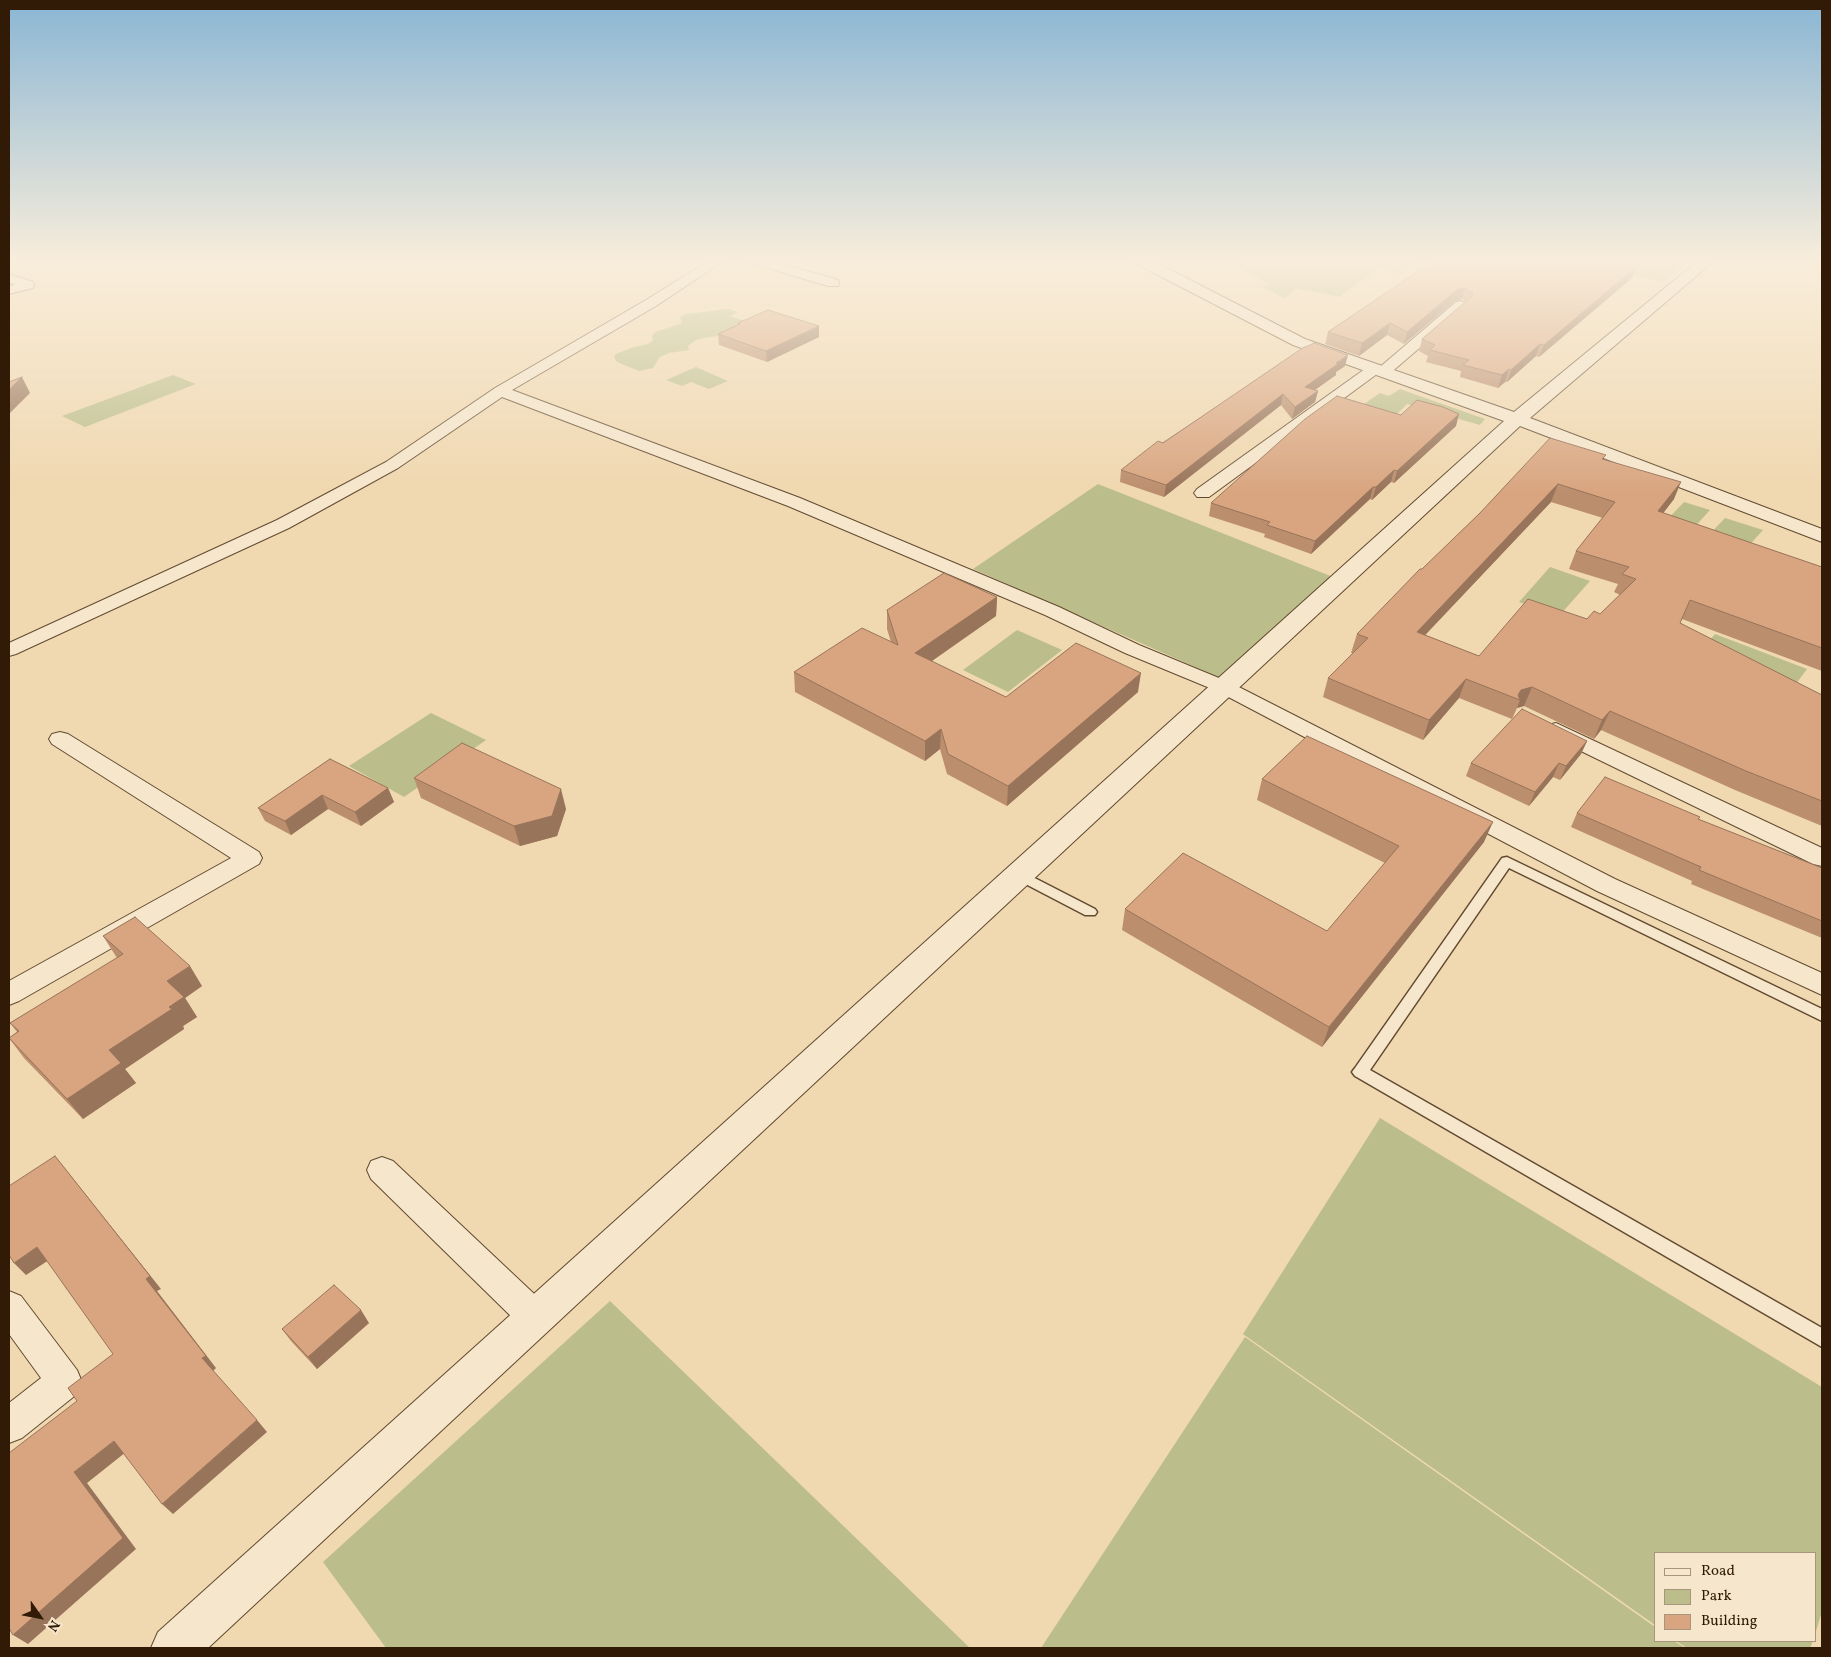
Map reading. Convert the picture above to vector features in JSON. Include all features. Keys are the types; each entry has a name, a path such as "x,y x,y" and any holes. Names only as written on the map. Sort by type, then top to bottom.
{"street":[{"path":"9,650 283,524 392,465 500,391 591,337"},
{"path":"1290,337 1516,420 1822,536"},
{"path":"1203,493 1379,370 1420,337"},
{"path":"174,1648 1516,420 1615,337"},
{"path":"500,391 794,502 1052,611 1132,649 1224,687 1606,885 1822,985"},
{"path":"1541,723 1822,858"},
{"path":"9,994 250,858 60,739"},
{"path":"382,1170 535,1318"},
{"path":"9,1306 65,1382 9,1425"}],"lane":[{"path":"1822,1015 1507,861 1360,1072 1822,1337"},
{"path":"1019,875 1090,912"}],"green space":[{"path":"652,337 709,337 696,340 688,346 689,350 669,353 660,357 653,368 639,371 617,362 614,357 616,354 648,344 653,340"},
{"path":"696,367 728,381 709,389 691,382 682,386 666,380"},
{"path":"173,375 196,384 85,427 62,416"},
{"path":"1400,389 1485,419 1480,425 1407,404 1392,419 1357,409 1380,393 1389,396"},
{"path":"1098,484 1333,577 1220,678 973,569"},
{"path":"1684,502 1710,510 1691,531 1665,522"},
{"path":"1725,518 1763,530 1745,550 1707,537"},
{"path":"1550,567 1590,581 1559,616 1519,602"},
{"path":"1017,630 1062,650 1008,692 963,670"},
{"path":"1715,634 1807,669 1790,692 1696,656"},
{"path":"431,713 486,740 404,797 349,766"},
{"path":"1380,1118 1822,1387 1822,1611 1816,1632 1816,1552 1654,1552 1654,1624 1243,1334"},
{"path":"610,1301 970,1648 386,1648 323,1562"},
{"path":"1245,1337 1654,1626 1654,1642 1676,1642 1685,1648 1041,1648"},
{"path":"1678,1642 1813,1642 1810,1648 1687,1648"}],"building":[{"path":"727,337 795,337 766,351"},
{"path":"1344,337 1370,337 1362,343"},
{"path":"1424,337 1553,337 1544,345 1540,344 1511,370 1509,369 1502,375 1463,365 1469,360 1430,350 1435,345 1422,339"},
{"path":"1314,343 1348,355 1305,387 1318,391 1295,407 1283,394 1166,485 1121,470 1158,441 1163,443 1304,347"},
{"path":"22,377 9,390 9,382"},
{"path":"1337,396 1401,415 1417,400 1443,407 1459,414 1397,471 1394,470 1376,487 1373,487 1315,541 1267,525 1270,522 1211,503 1305,419"},
{"path":"1550,438 1606,455 1602,459 1681,482 1658,511 1822,567 1822,648 1690,600 1680,623 1822,695 1822,801 1746,771 1610,711 1602,720 1532,687 1521,690 1518,695 1520,700 1466,679 1429,720 1328,678 1368,638 1357,634 1420,569 1480,513","holes":["1558,484 1615,502 1576,551 1629,567 1622,574 1636,579 1600,614 1594,611 1587,619 1528,599 1479,656 1417,632"]},
{"path":"944,573 997,597 915,653 1006,697 1076,643 1141,673 1008,786 948,754 941,729 925,741 794,672 862,628 898,645 887,610"},
{"path":"1522,709 1587,741 1566,766 1559,763 1535,792 1471,763"},
{"path":"1307,736 1493,822 1329,1027 1125,909 1183,853 1327,931 1399,846 1262,779"},
{"path":"462,743 561,789 552,816 514,826 414,778"},
{"path":"330,759 388,788 355,812 322,795 285,821 258,808"},
{"path":"1605,777 1700,817 1698,819 1822,868 1822,921 1699,870 1701,867 1577,813"},
{"path":"135,917 190,966 167,981 184,997 169,1007 172,1009 109,1050 121,1063 67,1099 9,1038 19,1031 10,1023 123,954 103,936"},
{"path":"55,1156 150,1276 146,1279 206,1356 202,1358 257,1420 162,1504 114,1441 74,1472 123,1538 13,1635 9,1628 9,1453 77,1401 68,1388 113,1354 37,1247 14,1263 9,1255 9,1186"},
{"path":"334,1285 361,1310 308,1357 282,1329"}]}
